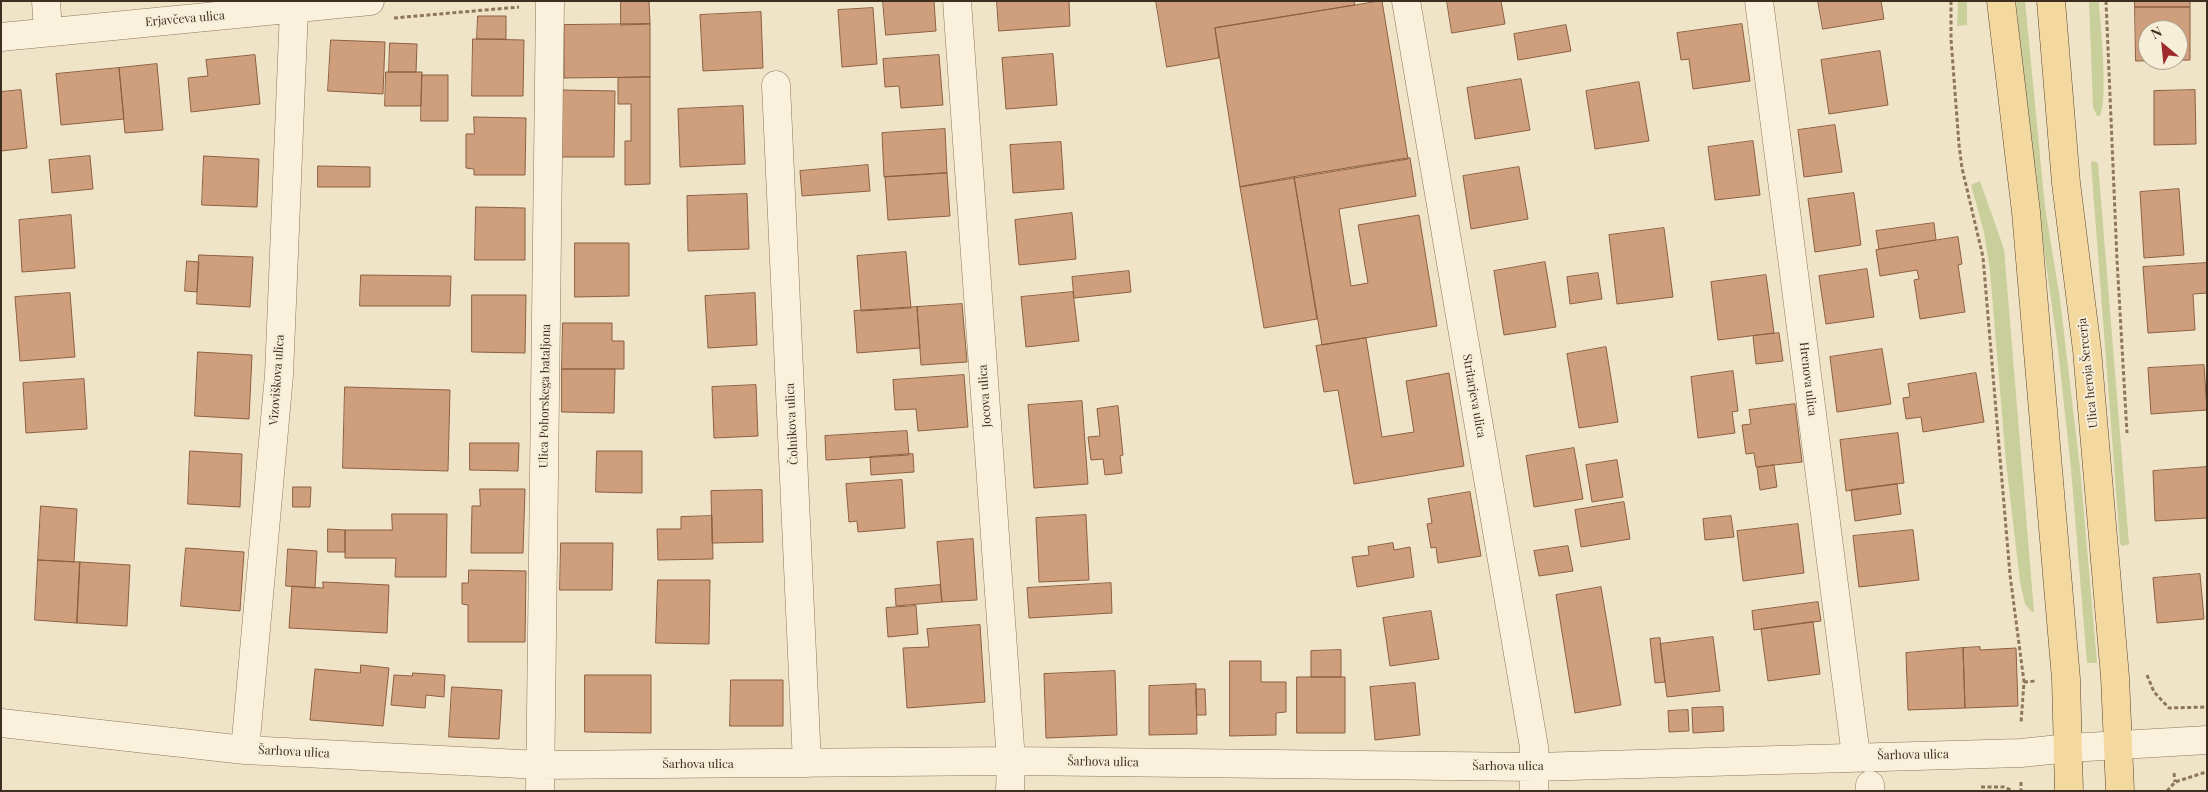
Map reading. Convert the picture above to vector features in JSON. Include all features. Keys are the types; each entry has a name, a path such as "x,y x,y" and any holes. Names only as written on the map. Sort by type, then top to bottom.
{"main road":[{"path":"2000,1 2026,212 2065,670 2070,791"},
{"name":"Ulica heroja Šercerja","path":"2051,1 2066,183 2087,350 2115,677 2120,791"}],"street":[{"path":"46,1 48,32"},
{"name":"Erjavčeva ulica","path":"1,37 370,1"},
{"name":"Ulica Pohorskega bataljona","path":"540,778 550,1"},
{"name":"Jocova ulica","path":"957,1 1011,761 1010,791"},
{"name":"Stritarjeva ulica","path":"1406,1 1532,737 1535,779"},
{"name":"Hrenova ulica","path":"1759,1 1856,756"},
{"name":"Vizoviškova ulica","path":"245,750 278,375 294,9"},
{"name":"Čolnikova ulica","path":"776,85 807,763"},
{"name":"Šarhova ulica","path":"1,723 245,750 540,778 807,763 1011,761 1535,779 1747,760 1817,760 1856,756 2021,753 2118,744 2207,740"}],"path":[{"path":"1952,1 1951,39 1959,145 1962,168 1983,257 2010,574 2024,682 2021,723"},
{"path":"2106,1 2116,260 2127,436"},
{"path":"2146,675 2154,692 2169,708 2207,707"},
{"path":"2167,791 2175,782 2207,772"}],"green space":[{"path":"1958,1 1967,1 1967,25 1957,26"},
{"path":"2016,1 2025,1 2045,207 2060,299 2080,468 2097,663 2087,663 2071,469 2058,349 2031,157"},
{"path":"2089,1 2099,1 2104,80 2104,95 2100,116 2097,116 2093,107"},
{"path":"2093,161 2098,163 2129,544 2122,546 2120,543 2091,163"},
{"path":"1980,181 2004,249 2034,612 2025,604 2020,582 2006,462 1990,271 1984,232 1971,185"}],"building":[{"path":"621,1 649,1 650,24 621,25"},
{"path":"883,1 934,1 936,31 886,35"},
{"path":"997,1 1069,1 1070,26 999,31"},
{"path":"1156,1 1354,1 1355,5 1215,28 1219,58 1167,67"},
{"path":"1382,1 1408,159 1240,187 1215,28"},
{"path":"1447,1 1501,1 1505,24 1452,33"},
{"path":"1818,1 1881,1 1884,19 1823,29"},
{"path":"2135,1 2190,1 2190,7 2135,7"},
{"path":"2135,7 2190,7 2190,60 2188,60 2188,20 2138,20 2138,61 2136,61"},
{"path":"873,8 877,64 842,67 838,10"},
{"path":"761,12 763,68 703,71 700,15"},
{"path":"478,16 506,16 506,39 477,39"},
{"path":"650,24 650,77 564,78 564,25"},
{"path":"1742,24 1750,81 1693,89 1689,59 1681,60 1677,33"},
{"path":"1566,25 1571,51 1518,60 1514,34"},
{"path":"473,39 524,40 523,96 472,96"},
{"path":"331,40 385,42 383,94 328,91"},
{"path":"390,43 417,44 416,72 389,72"},
{"path":"1880,51 1888,105 1829,114 1821,60"},
{"path":"1053,54 1057,105 1006,109 1002,58"},
{"path":"255,55 260,104 191,112 188,78 208,76 206,60"},
{"path":"939,55 943,105 901,108 899,86 885,87 883,59"},
{"path":"157,64 163,130 125,133 119,68"},
{"path":"119,68 124,119 61,125 56,74"},
{"path":"386,72 422,72 421,106 385,106"},
{"path":"422,75 448,75 448,121 421,121"},
{"path":"650,77 650,184 625,185 625,141 631,141 631,104 618,104 618,78"},
{"path":"1521,79 1530,130 1475,139 1467,88"},
{"path":"1639,82 1649,141 1595,149 1586,91"},
{"path":"21,90 27,148 1,151 1,92"},
{"path":"563,90 615,91 614,157 562,157"},
{"path":"2195,90 2196,144 2154,145 2154,91"},
{"path":"743,106 745,164 680,167 678,109"},
{"path":"474,117 526,118 525,175 474,175 474,169 466,168 466,134 474,134"},
{"path":"1835,125 1842,172 1804,177 1798,130"},
{"path":"945,129 947,173 884,177 882,133"},
{"path":"1753,141 1760,195 1715,200 1708,147"},
{"path":"1061,142 1064,189 1013,193 1010,145"},
{"path":"90,156 93,189 52,193 49,160"},
{"path":"204,156 259,159 257,207 202,205"},
{"path":"1410,158 1416,196 1339,209 1351,286 1368,283 1358,225 1419,215 1437,326 1322,345 1294,177"},
{"path":"868,165 870,191 802,196 800,171"},
{"path":"318,166 370,167 370,187 318,187"},
{"path":"1519,167 1528,219 1471,229 1463,176"},
{"path":"947,173 950,216 888,220 885,177"},
{"path":"1294,177 1317,319 1264,328 1240,187"},
{"path":"2179,189 2184,255 2144,258 2140,192"},
{"path":"1854,193 1861,245 1815,252 1808,199"},
{"path":"747,194 749,249 688,251 687,196"},
{"path":"476,207 525,208 525,260 475,260"},
{"path":"1072,213 1076,259 1019,265 1015,220"},
{"path":"71,215 75,268 22,272 19,220"},
{"path":"1934,223 1936,240 1879,249 1876,231"},
{"path":"1664,228 1673,297 1617,304 1609,235"},
{"path":"1958,237 1962,264 1958,265 1965,312 1920,319 1914,280 1919,279 1917,270 1880,276 1876,250"},
{"path":"575,243 629,243 629,296 575,297"},
{"path":"906,252 911,308 861,311 857,256"},
{"path":"199,255 253,257 250,307 197,304"},
{"path":"187,261 199,262 197,292 185,291"},
{"path":"1545,262 1556,327 1504,335 1494,271"},
{"path":"2207,263 2207,293 2193,294 2195,330 2148,333 2143,267"},
{"path":"1867,269 1874,317 1826,324 1819,276"},
{"path":"1129,271 1131,292 1074,298 1072,277"},
{"path":"1598,273 1602,299 1570,304 1567,277"},
{"path":"361,275 451,276 450,306 360,306"},
{"path":"1766,275 1774,333 1718,340 1711,282"},
{"path":"1073,292 1079,341 1026,347 1021,297"},
{"path":"70,293 75,357 20,361 15,297"},
{"path":"755,293 757,345 708,348 705,296"},
{"path":"472,295 526,295 525,353 472,352"},
{"path":"962,304 967,362 921,365 917,307"},
{"path":"917,307 920,348 857,353 854,311"},
{"path":"563,323 612,323 612,341 624,341 624,369 562,369"},
{"path":"1779,333 1783,361 1756,364 1753,336"},
{"path":"1366,338 1382,437 1414,432 1406,381 1449,373 1464,466 1354,484 1338,390 1324,392 1316,346"},
{"path":"1606,347 1618,422 1579,428 1567,354"},
{"path":"1882,349 1891,404 1837,412 1830,357"},
{"path":"198,352 252,355 249,419 195,416"},
{"path":"2204,365 2207,410 2151,414 2148,368"},
{"path":"562,369 615,369 614,413 562,412"},
{"path":"1733,371 1738,411 1732,412 1735,433 1698,438 1691,377"},
{"path":"1976,373 1984,422 1923,432 1921,417 1906,419 1903,398 1910,397 1908,384"},
{"path":"964,375 968,427 918,431 916,409 895,410 893,380"},
{"path":"84,379 87,429 26,433 23,383"},
{"path":"756,385 758,436 714,438 712,387"},
{"path":"345,387 450,390 448,471 343,468"},
{"path":"1082,401 1088,484 1034,488 1028,405"},
{"path":"1795,404 1802,462 1756,467 1754,453 1746,454 1742,425 1751,424 1749,410"},
{"path":"1118,406 1123,455 1120,456 1122,473 1105,475 1103,459 1091,460 1088,437 1100,436 1097,409"},
{"path":"907,431 909,455 826,460 825,436"},
{"path":"1898,433 1904,483 1846,491 1840,440"},
{"path":"470,443 519,443 518,471 470,470"},
{"path":"1574,448 1583,499 1534,507 1526,456"},
{"path":"190,451 242,454 240,507 188,504"},
{"path":"597,451 642,451 642,493 596,492"},
{"path":"913,454 914,472 871,475 870,457"},
{"path":"1617,460 1623,497 1592,502 1586,465"},
{"path":"1774,465 1777,487 1760,490 1757,468"},
{"path":"2207,467 2207,518 2155,521 2153,471"},
{"path":"902,480 905,528 858,532 857,521 849,522 846,484"},
{"path":"1897,484 1901,514 1855,521 1851,490"},
{"path":"293,487 311,487 310,507 293,507"},
{"path":"480,489 525,489 523,553 471,553 472,506 480,506"},
{"path":"762,490 763,542 712,543 711,491"},
{"path":"1470,492 1481,556 1438,563 1436,547 1431,548 1427,524 1432,523 1428,499"},
{"path":"1624,502 1630,539 1581,547 1575,510"},
{"path":"41,506 77,509 74,562 38,560"},
{"path":"392,514 447,514 446,577 395,577 396,558 345,558 345,530 392,530"},
{"path":"1086,515 1089,580 1039,582 1036,518"},
{"path":"712,516 713,559 658,560 657,529 681,529 681,517"},
{"path":"1731,516 1734,537 1705,540 1703,519"},
{"path":"1798,524 1804,573 1743,581 1737,531"},
{"path":"328,529 345,530 345,552 328,552"},
{"path":"1913,530 1919,580 1859,587 1853,536"},
{"path":"973,539 977,600 942,602 937,542"},
{"path":"561,543 613,543 612,590 560,590"},
{"path":"1393,543 1394,550 1410,547 1414,577 1357,587 1352,557 1369,555 1368,547"},
{"path":"1568,546 1573,571 1539,576 1534,551"},
{"path":"186,548 244,552 240,611 181,606"},
{"path":"288,549 317,551 315,588 286,586"},
{"path":"38,560 80,562 77,623 35,620"},
{"path":"80,562 130,565 127,626 77,623"},
{"path":"469,570 526,571 525,642 468,642 468,605 462,604 462,583 468,583"},
{"path":"2200,574 2204,619 2157,623 2153,578"},
{"path":"658,580 710,580 709,644 656,643"},
{"path":"323,582 389,585 387,633 289,628 292,586 323,588"},
{"path":"1111,583 1112,613 1029,618 1027,588"},
{"path":"940,585 942,602 896,606 895,589"},
{"path":"1601,587 1621,705 1575,713 1556,595"},
{"path":"1818,602 1821,621 1754,630 1752,611"},
{"path":"916,606 918,634 888,637 886,608"},
{"path":"1431,611 1439,659 1390,666 1383,618"},
{"path":"1813,622 1820,674 1768,681 1761,629"},
{"path":"980,625 985,702 907,708 903,648 929,647 927,629"},
{"path":"1713,637 1720,691 1667,697 1660,644"},
{"path":"1660,638 1665,682 1655,683 1650,639"},
{"path":"1980,647 1980,650 2016,648 2018,706 1965,708 1963,648"},
{"path":"1963,648 1965,708 1908,710 1906,653"},
{"path":"1341,650 1341,677 1311,677 1311,651"},
{"path":"1230,661 1261,661 1261,682 1286,682 1286,712 1276,713 1276,735 1230,736"},
{"path":"361,665 389,668 383,726 310,720 315,669 360,673"},
{"path":"1115,671 1117,735 1046,738 1044,674"},
{"path":"413,673 445,675 444,697 426,695 425,708 391,705 394,675 412,676"},
{"path":"585,675 651,675 651,733 585,732"},
{"path":"1297,677 1345,677 1345,733 1297,733"},
{"path":"731,680 783,680 783,726 730,726"},
{"path":"1415,683 1420,735 1375,740 1370,687"},
{"path":"1196,684 1197,734 1149,735 1149,686"},
{"path":"452,687 502,690 499,739 449,737"},
{"path":"1196,689 1205,689 1206,715 1197,715"},
{"path":"1723,707 1724,731 1693,733 1692,708"},
{"path":"1688,710 1689,731 1669,732 1668,711"}]}
